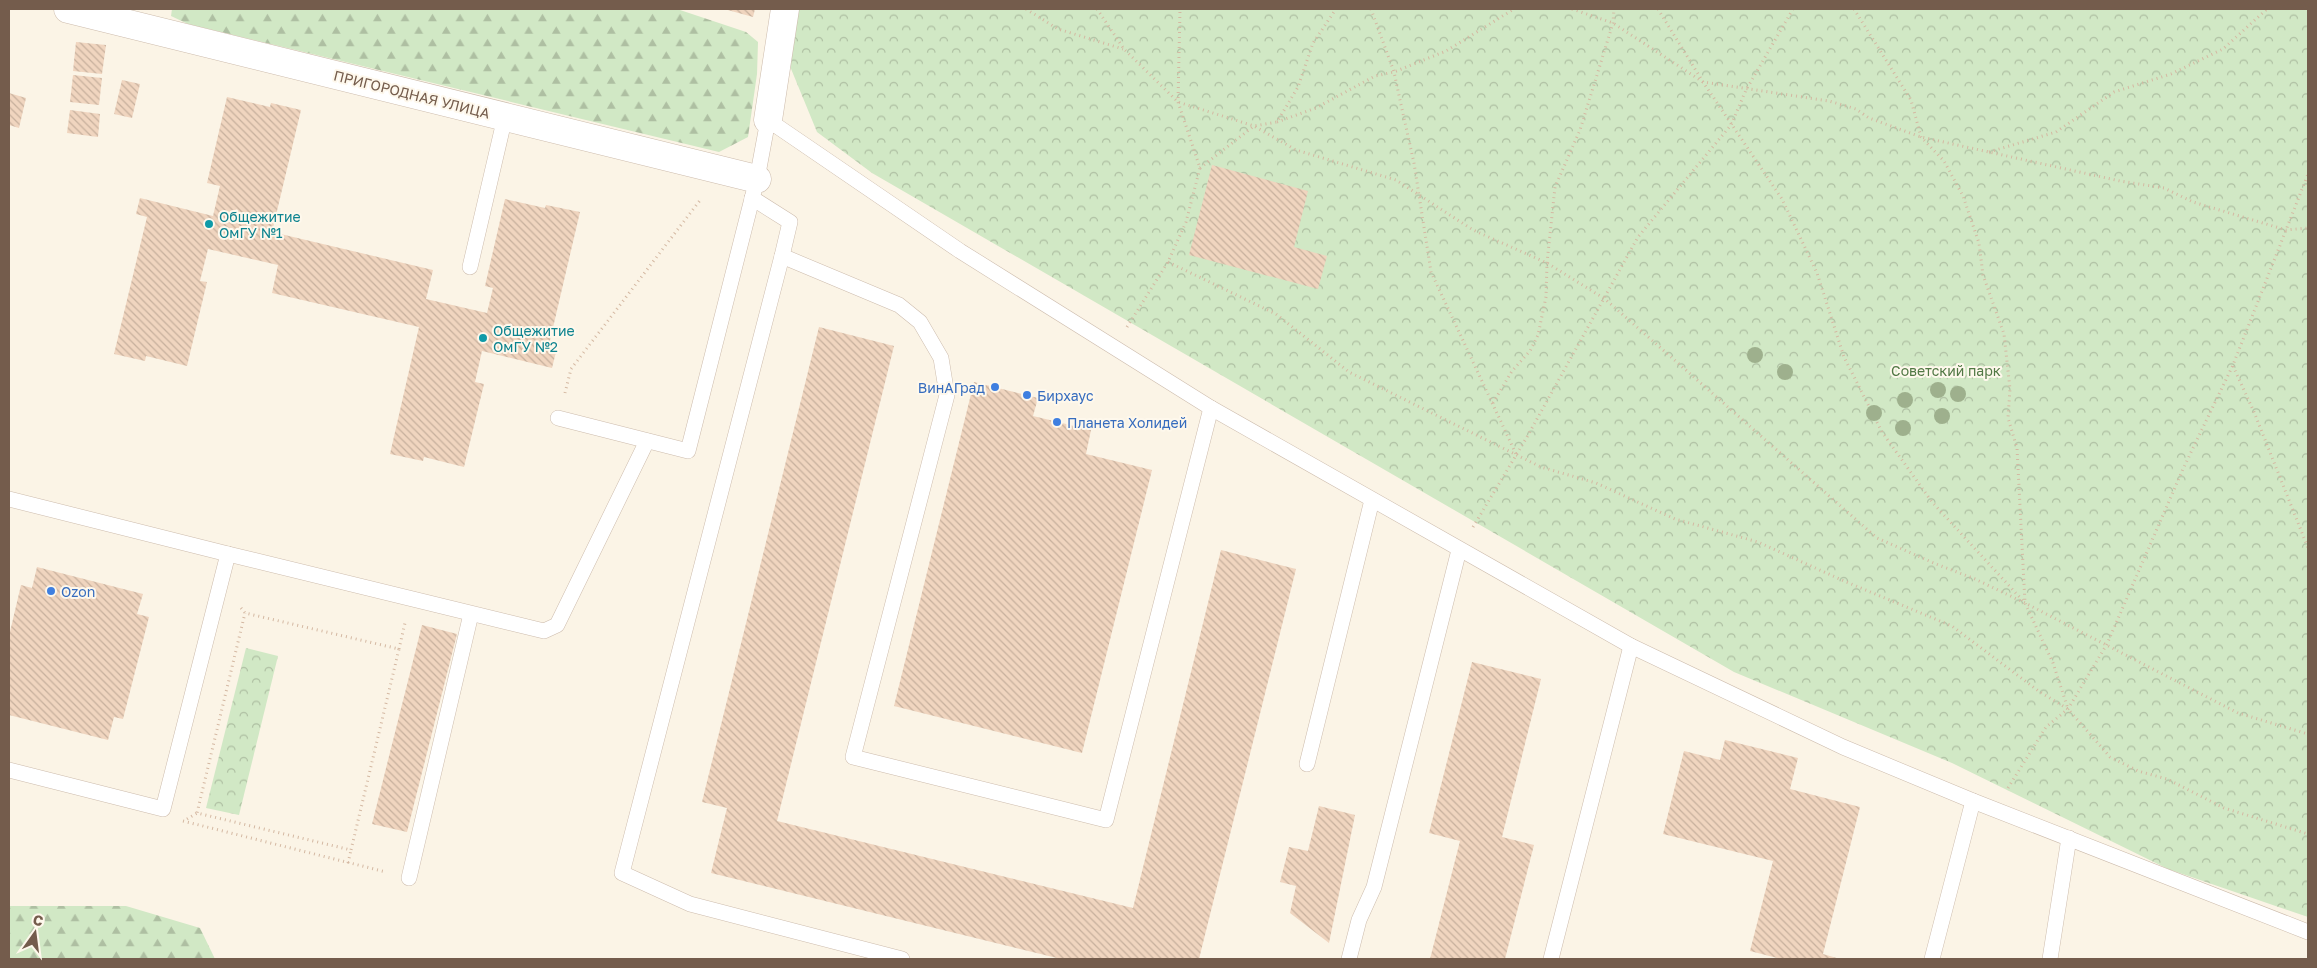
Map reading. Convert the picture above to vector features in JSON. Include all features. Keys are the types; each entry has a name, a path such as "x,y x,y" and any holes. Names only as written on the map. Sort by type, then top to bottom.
{"street":[{"name":"ПРИГОРОДНАЯ УЛИЦА","path":"68,9 722,170 754,188"},
{"path":"768,120 785,9"}],"lane":[{"path":"470,267 505,117"},
{"path":"558,418 688,451 754,188 768,120 960,251 1211,408 1631,646 1843,747 1994,810 2308,932"},
{"path":"754,188 790,222 622,873 690,904 902,959"},
{"path":"782,256 899,305 913,316 920,322 941,358 947,396 852,756 1106,820 1211,408"},
{"path":"9,499 544,631 557,625 647,441"},
{"path":"1308,764 1372,500"},
{"path":"1349,959 1358,920 1374,887 1459,550"},
{"path":"9,770 163,809 228,554"},
{"path":"409,878 471,614"},
{"path":"1551,959 1631,646"},
{"path":"1932,959 1973,801"},
{"path":"2050,959 2069,838"}],"path":[{"path":"1026,9 1058,29 1124,49"},
{"path":"1096,9 1124,49 1178,102 1254,126 1296,150 1396,180 1473,230 1547,263 1605,299 1877,538 2025,602 2238,713 2308,734"},
{"path":"1114,348 1168,262 1186,222 1200,168 1178,102 1180,9"},
{"path":"1277,122 1298,87 1313,43 1336,9"},
{"path":"1371,9 1394,72 1414,163 1431,272 1516,455"},
{"path":"1200,168 1254,126 1277,122 1316,108 1376,76 1394,72 1446,51 1514,9"},
{"path":"1572,9 1613,23 1703,82 1829,101 1921,137 2120,181 2164,188 2193,202 2286,230 2308,228"},
{"path":"1492,403 1512,371 1530,351 1538,335 1546,297 1547,263 1556,187 1580,130 1613,23 1614,9"},
{"path":"1658,9 1703,82 1782,199 1818,273 1844,357 1882,432 1932,502 2025,602 2053,663 2068,709"},
{"path":"1459,550 1516,455 1638,237 1732,125 1746,90 1793,9"},
{"path":"1854,9 1911,100 1921,137 1944,162 1963,196 1979,243 1983,275 2004,334 2010,389 2008,418 2017,448 2025,602"},
{"path":"1989,152 2056,132 2114,92 2172,74 2223,49 2267,9"},
{"path":"558,418 571,369 722,170"},
{"path":"1994,810 2046,727 2068,709 2107,644 2183,469 2233,365 2308,174"},
{"path":"1168,262 1276,314 1349,372 1516,455 1541,466 1596,483 1675,519 1758,542 1844,582 1952,626 2040,692 2068,709 2110,757 2138,771 2167,779 2224,808 2308,834"},
{"path":"2233,365 2254,412 2308,548"},
{"path":"184,822 197,813 245,613 399,649 348,863"},
{"path":"163,809 184,822 409,878"},
{"path":"197,813 351,850"}],"green space":[{"path":"172,9 677,9 746,32 758,42 757,74 748,137 719,152 188,24 171,16"},
{"name":"Советский парк","path":"799,9 2308,9 2308,917 2168,869 1952,763 1734,672 872,173 817,132 787,59"},
{"path":"246,648 278,656 239,815 206,808"},
{"path":"9,906 126,906 200,928 215,959 9,959"}],"building":[{"path":"724,9 755,9 753,17"},
{"path":"76,42 106,45 102,74 73,71"},
{"path":"73,75 102,78 99,105 70,102"},
{"path":"122,80 140,84 132,118 114,114"},
{"path":"9,93 26,98 19,128 9,125"},
{"path":"227,97 270,107 271,103 301,110 272,232 433,270 426,299 487,313 493,288 485,286 505,199 545,208 546,205 580,212 548,349 556,352 552,368 482,351 475,382 484,384 464,467 424,457 423,461 390,454 419,327 272,293 278,265 208,249 200,281 207,282 187,366 146,356 145,361 114,354 147,217 136,214 140,198 213,216 220,186 207,183"},
{"path":"70,110 100,114 98,137 67,133"},
{"path":"1212,165 1308,191 1294,247 1327,256 1318,289 1189,255"},
{"path":"819,327 894,346 777,821 1133,908 1221,550 1296,569 1199,959 1061,959 711,873 727,808 702,802"},
{"path":"974,382 1038,398 1033,416 1091,430 1086,454 1152,470 1082,753 894,706"},
{"path":"37,567 143,594 137,614 149,617 123,719 114,717 108,740 9,715 9,636 21,585 32,588"},
{"path":"422,625 457,634 407,832 372,824"},
{"path":"1472,662 1541,679 1502,837 1534,845 1505,959 1430,959 1460,841 1429,833"},
{"path":"1725,740 1798,758 1790,789 1860,807 1823,954 1840,959 1781,959 1750,951 1773,861 1663,834 1684,751 1720,760"},
{"path":"1319,806 1355,815 1329,943 1290,913 1296,886 1280,882 1289,847 1308,851"}],"place":[{"name":"Общежитие ОмГУ №1","path":"209,224"},
{"name":"Общежитие ОмГУ №2","path":"483,338"},
{"name":"ВинАГрад","path":"995,387"},
{"name":"Бирхаус","path":"1027,395"},
{"name":"Планета Холидей","path":"1057,422"},
{"name":"Ozon","path":"51,591"}]}
